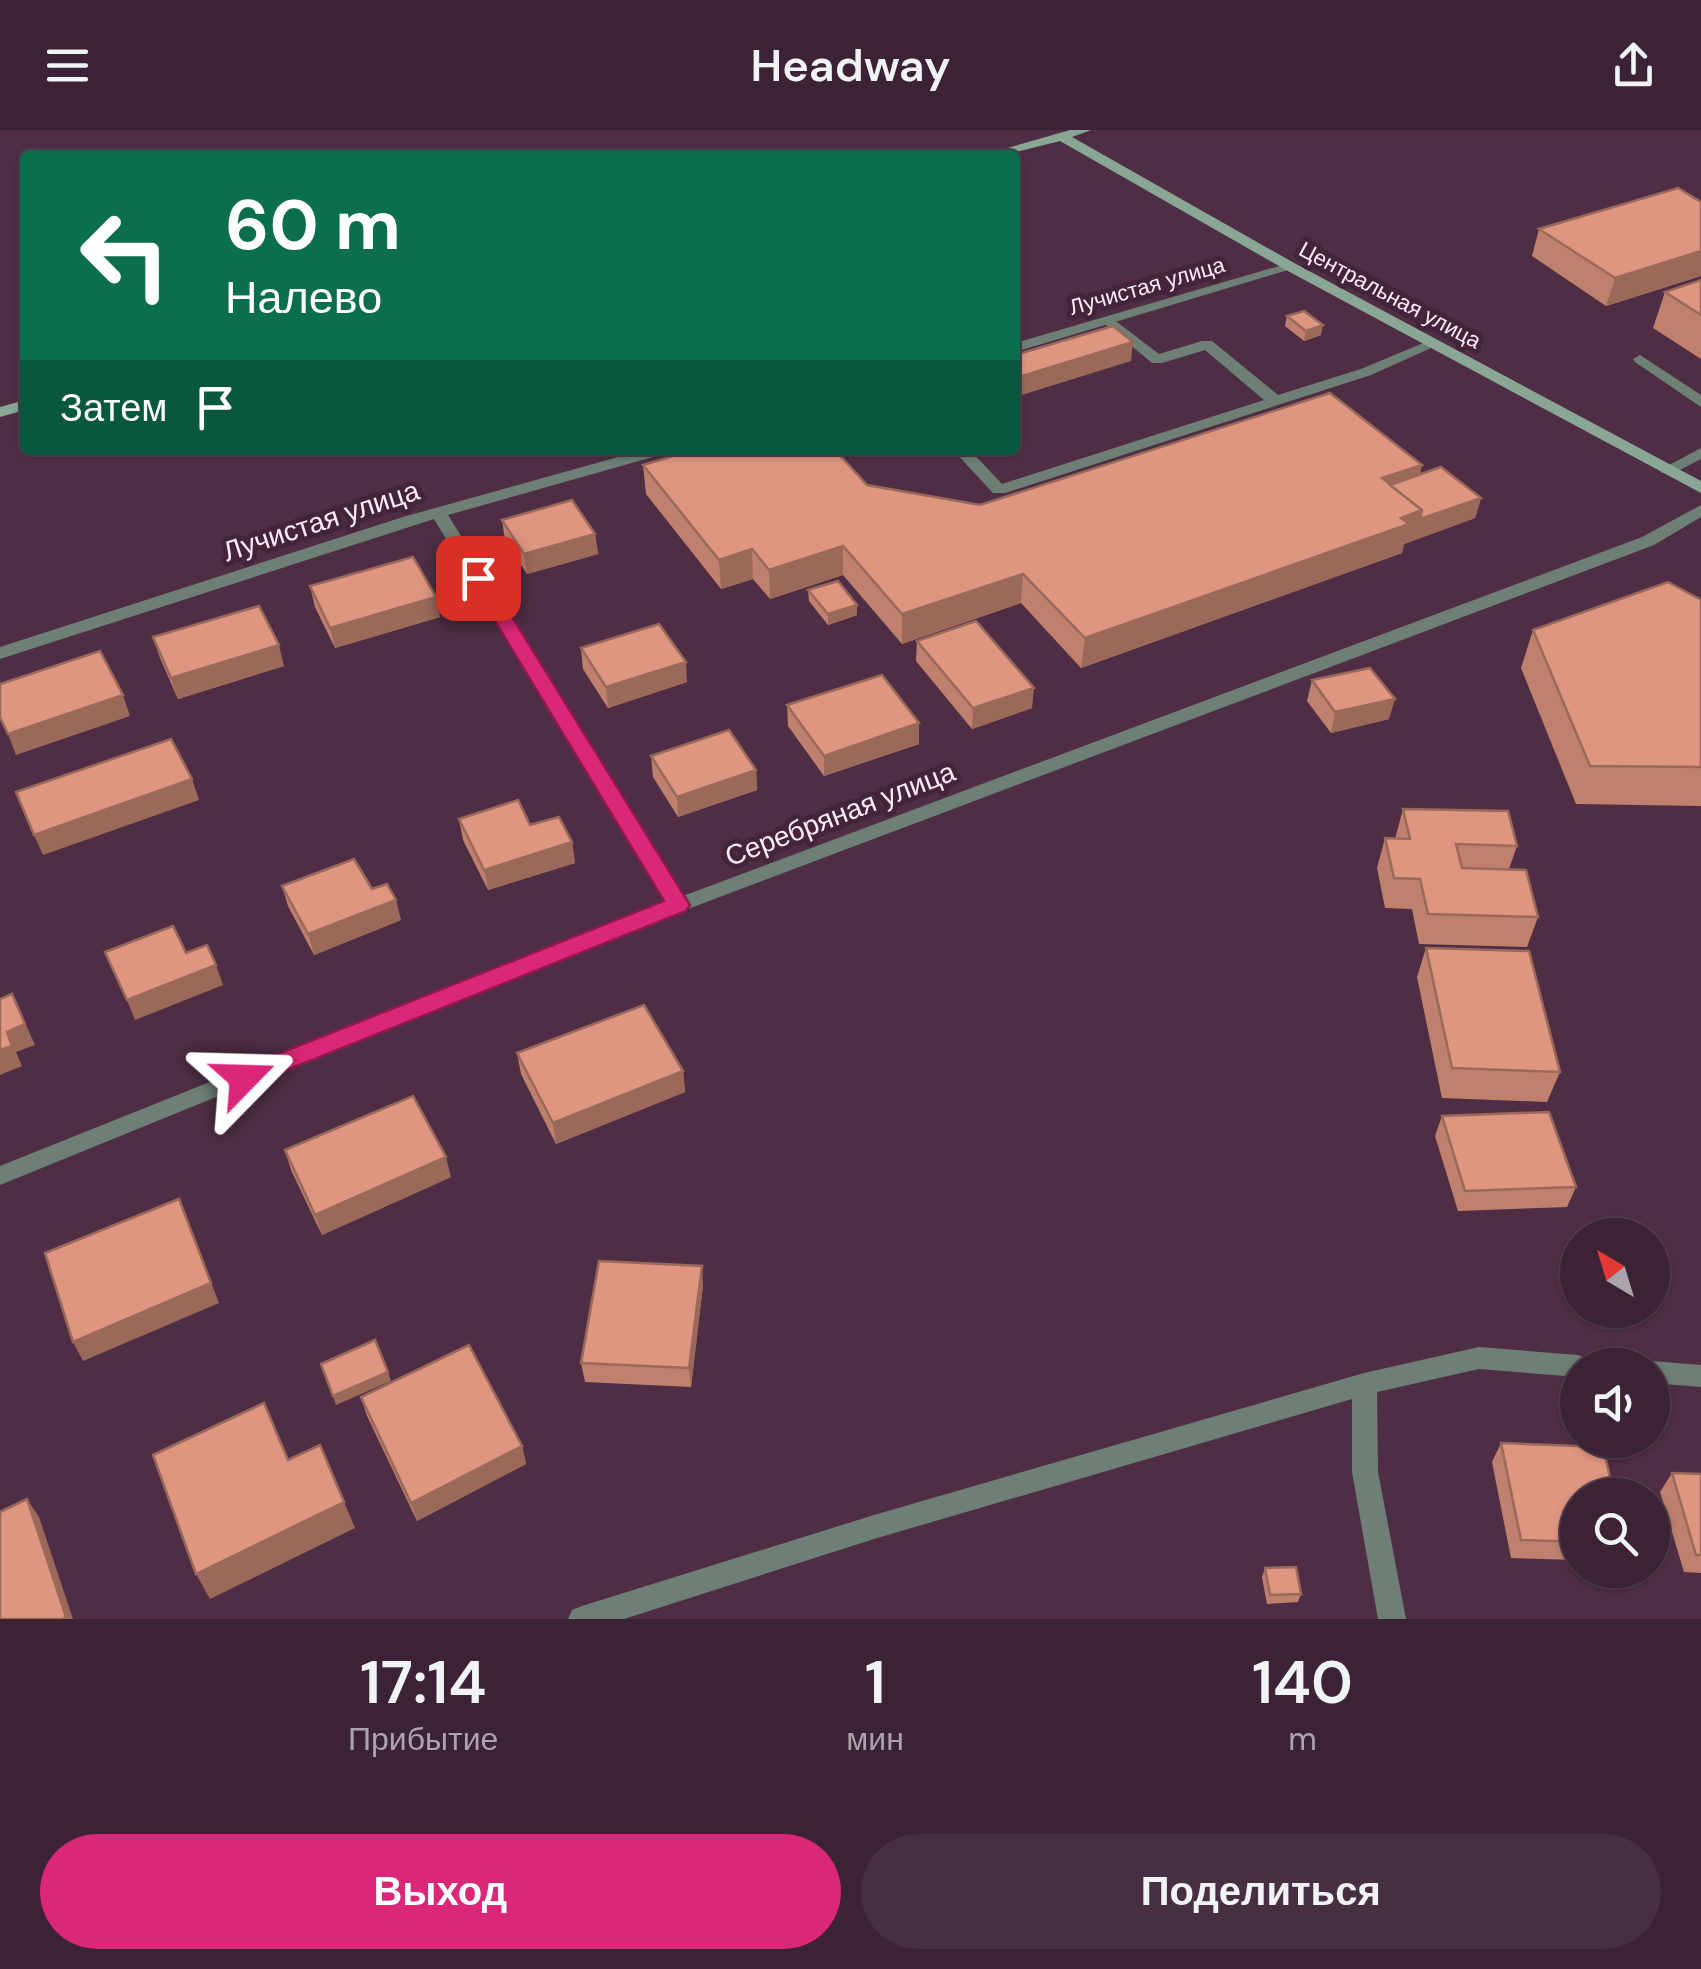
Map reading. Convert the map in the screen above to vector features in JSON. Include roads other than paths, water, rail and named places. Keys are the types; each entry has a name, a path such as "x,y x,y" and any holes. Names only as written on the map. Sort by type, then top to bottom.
{"street":[{"path":"1009,150 1085,130"},
{"name":"Центральная улица","path":"1061,136 1291,267 1701,488"},
{"name":"Лучистая улица","path":"1020,347 1291,267"},
{"path":"1109,320 1157,360 1206,344 1274,400"},
{"path":"966,455 1000,490 1366,372 1433,344"},
{"path":"1640,360 1701,402"},
{"path":"1668,470 1701,453"},
{"name":"Лучистая улица","path":"0,653 438,513 643,455"},
{"name":"Серебряная улица","path":"0,1176 678,905 1648,542 1701,510"},
{"path":"438,513 678,905"},
{"path":"582,1619 874,1527 1364,1384 1479,1358 1560,1365"},
{"path":"1670,1373 1701,1376"},
{"path":"1364,1384 1365,1472 1392,1619"}]}
